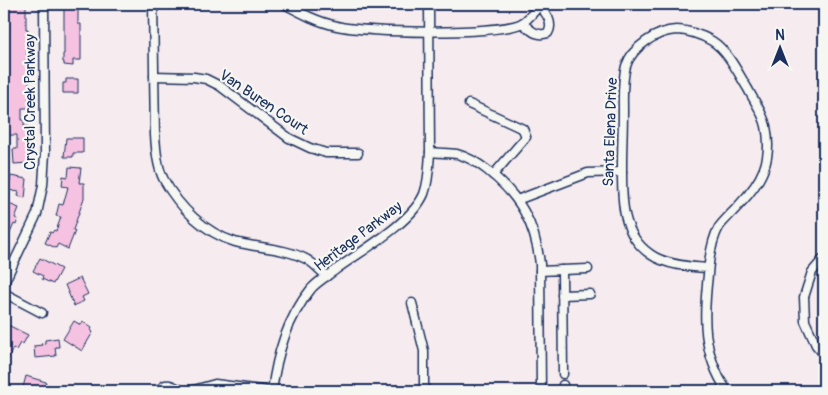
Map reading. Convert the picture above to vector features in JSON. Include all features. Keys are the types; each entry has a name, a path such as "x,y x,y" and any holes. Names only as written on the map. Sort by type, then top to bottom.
{"street":[{"name":"Crystal Creek Parkway","path":"4,283 36,214 43,185 46,153 44,4"},
{"path":"153,4 156,152 164,179 176,198 193,217 213,232 234,241 298,255 309,260 327,276"},
{"path":"284,4 313,19 335,26 358,30 498,29 522,23 540,4 550,21 550,29 548,33 541,35 534,33 522,23"},
{"name":"Heritage Parkway","path":"270,391 276,361 286,332 312,288 398,225 412,212 424,194 429,173 430,152 429,4"},
{"name":"Santa Elena Drive","path":"708,268 665,261 650,254 634,237 625,219 622,197 623,86 627,64 637,49 656,35 676,30 694,33 712,41 726,55 766,125 768,153 765,169 758,183 719,228 712,245 708,268 704,309 708,349 715,370 727,391"},
{"name":"Van Buren Court","path":"154,76 206,79 220,86 289,138 326,153 358,153"},
{"path":"469,104 523,129 526,138 493,175"},
{"path":"430,152 458,154 475,161 509,189 532,226 538,246 540,271 541,391"},
{"path":"517,200 588,173 622,172"},
{"path":"824,258 812,272 804,298 805,321 816,345 824,354"},
{"path":"540,271 588,269"},
{"path":"562,270 563,374"},
{"path":"4,294 42,313"},
{"path":"562,295 590,294"},
{"path":"412,303 424,351 424,391"},
{"path":"160,391 166,384 173,385 182,391"},
{"path":"190,391 215,384 270,391"}],"building":[{"path":"7,4 26,4 26,29 28,29 26,65 29,65 29,108 22,108 22,120 24,120 24,126 28,126 28,163 14,164 13,149 17,149 17,135 6,135 6,121 10,121 7,76 9,22 7,22"},
{"path":"64,4 78,4 78,24 81,24 81,60 73,60 73,66 64,65 63,62"},
{"path":"66,79 78,79 78,93 63,93 63,83 66,83"},
{"path":"66,138 83,138 83,153 73,153 73,157 64,157"},
{"path":"69,167 81,168 79,183 84,183 84,198 68,249 58,244 56,248 45,243 50,232 56,231 61,217 56,216 59,204 63,205 68,187 62,186 63,176 68,177"},
{"path":"11,176 27,179 25,198 18,196 19,192 8,190"},
{"path":"4,202 19,208 15,218 18,219 16,225 14,224 4,247"},
{"path":"40,258 61,269 53,284 42,279 43,276 33,271"},
{"path":"80,278 88,294 82,297 84,301 74,306 65,285"},
{"path":"74,321 81,325 83,322 92,328 93,332 82,351 63,339"},
{"path":"4,323 28,335 23,344 20,343 16,350 13,348 4,368"},
{"path":"58,338 59,347 55,347 56,356 35,358 34,346 42,345 45,343 45,340"},
{"path":"26,376 46,382 45,386 56,391 22,391"}]}
